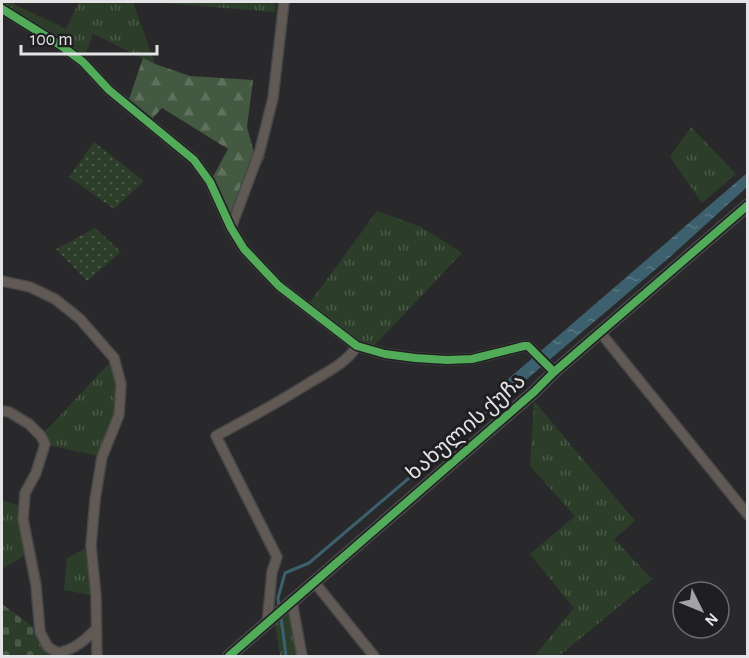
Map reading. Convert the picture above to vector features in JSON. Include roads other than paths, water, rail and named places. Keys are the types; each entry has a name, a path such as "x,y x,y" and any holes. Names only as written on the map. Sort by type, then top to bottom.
{"street":[{"path":"231,228 260,150 273,98 284,2"},
{"path":"2,9 83,62 109,90 194,160 210,182 231,228 244,249 279,286 357,346 395,355 447,360 472,359 528,346 554,372"},
{"name":"ხახულის ქუჩა","path":"270,622 747,205"},
{"path":"2,281 30,287 55,299 80,319 114,358 121,384 119,415 102,456 95,500 92,546 97,657"},
{"path":"600,332 747,515"},
{"path":"229,657 270,622 272,572 277,557 216,436 270,407 332,369 353,353 357,346"},
{"path":"2,411 9,412 29,424 41,436 45,444 36,474 25,493 23,519 36,585 40,632 48,647 58,653 71,650 95,630"},
{"path":"315,583 374,657"},
{"path":"291,604 302,657"}],"water":[{"path":"747,173 747,187 670,257 507,396 499,387"}],"waterway":[{"path":"279,607 278,598 285,573 309,563 508,392"},
{"path":"281,617 286,656"}]}
